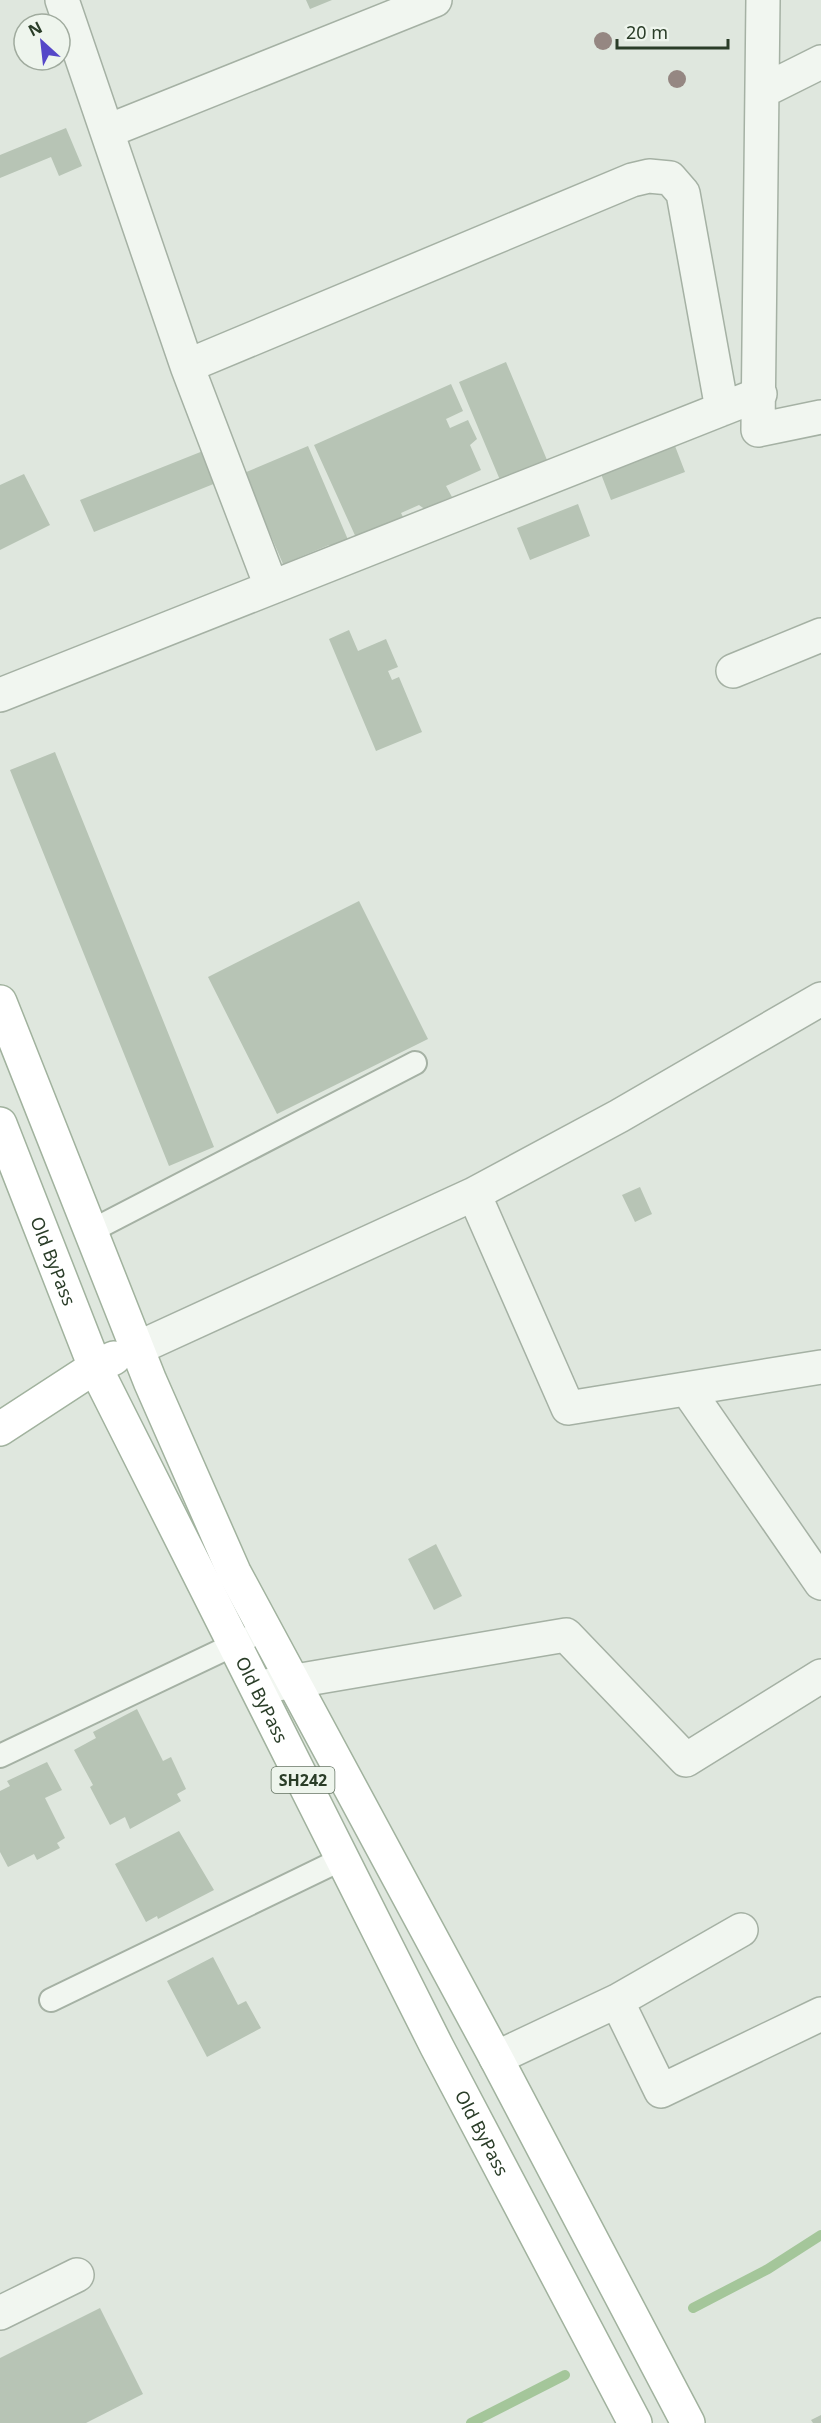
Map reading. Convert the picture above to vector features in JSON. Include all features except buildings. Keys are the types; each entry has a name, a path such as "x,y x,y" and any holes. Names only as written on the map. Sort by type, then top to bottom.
{"main road":[{"path":"0,1002 150,1381 220,1540 264,1631 496,2058 688,2423"},
{"name":"Old ByPass","path":"0,1124 95,1367 436,2047 635,2423"},
{"path":"0,1429 95,1367 138,1348"}],"street":[{"path":"62,0 187,366 271,586"},
{"path":"108,131 435,0"},
{"path":"763,0 758,430 821,417"},
{"path":"763,91 821,62"},
{"path":"187,366 632,180 649,176 670,178 683,193 722,410"},
{"path":"0,695 760,394"},
{"path":"733,671 821,635"},
{"path":"138,1348 474,1194 619,1116 821,999"},
{"path":"474,1194 568,1408 821,1367"},
{"path":"687,1389 821,1583"},
{"path":"256,1687 566,1635 686,1760 821,1676"},
{"path":"496,2058 617,2001 741,1930"},
{"path":"617,2001 661,2091 821,2014"},
{"path":"0,2313 77,2276"}],"lane":[{"path":"91,1231 415,1063"},
{"path":"0,1756 264,1631"},
{"path":"51,2000 342,1859"}],"waterway":[{"path":"693,2308 768,2269 821,2235"},
{"path":"471,2423 565,2375"}]}
